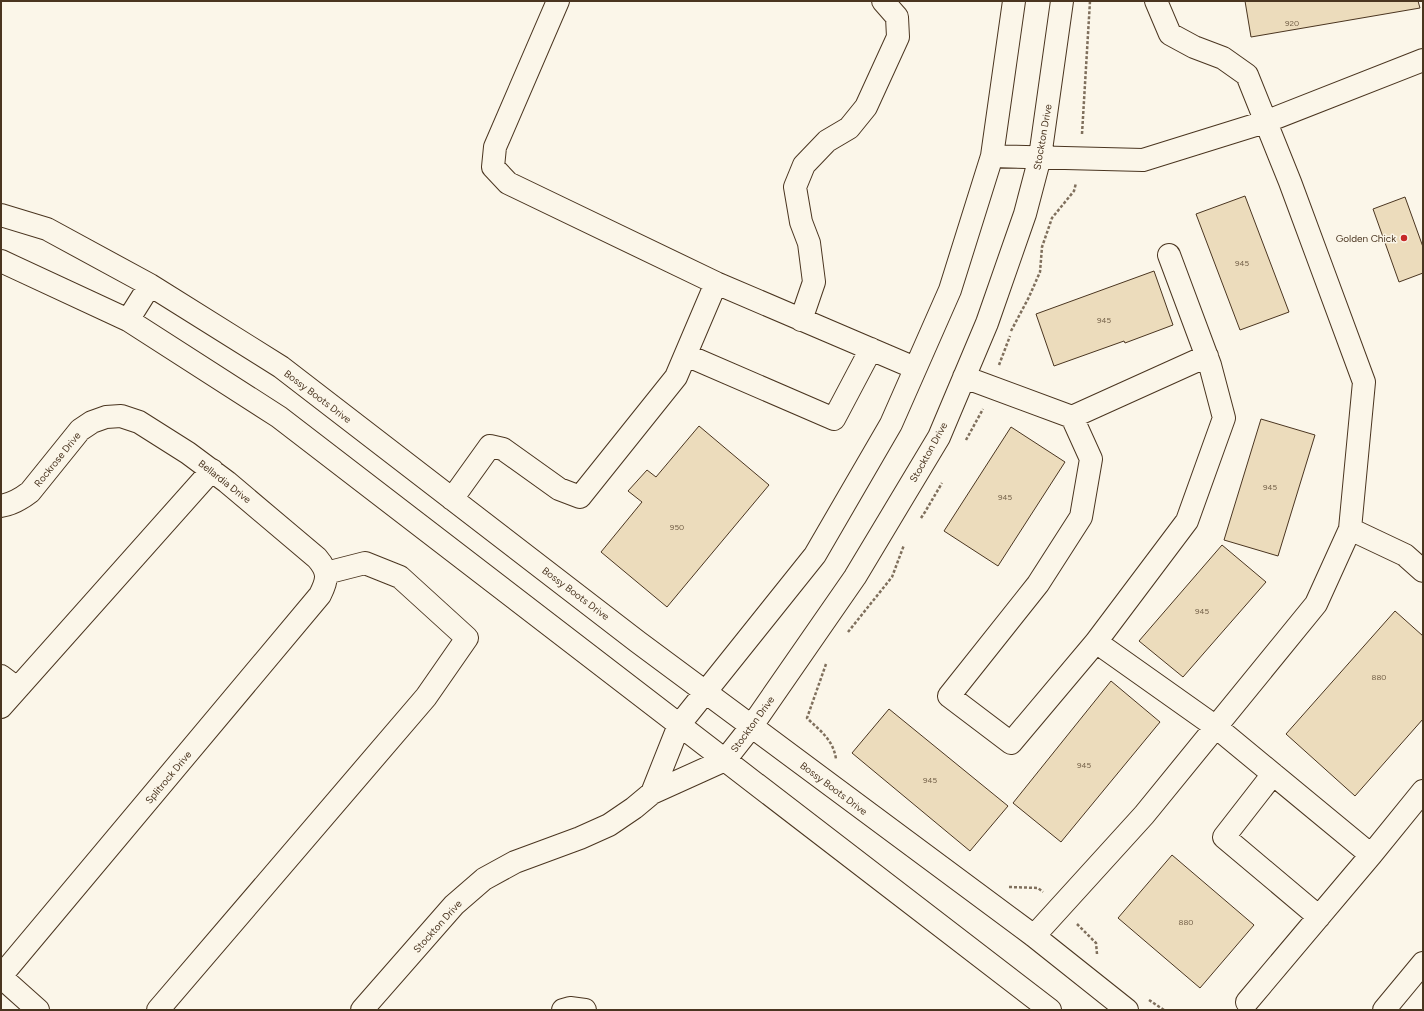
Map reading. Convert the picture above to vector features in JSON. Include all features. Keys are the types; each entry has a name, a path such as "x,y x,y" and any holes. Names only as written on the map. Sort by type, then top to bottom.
{"street":[{"path":"558,1 495,147 493,166 508,183 716,283 916,368"},
{"path":"801,320 814,282 809,244 801,222 795,187 804,164 827,141 849,128 866,107 898,37 897,17 883,1"},
{"name":"Stockton Drive","path":"652,793 679,725 815,555 891,424 950,290 992,156 1014,1"},
{"name":"Stockton Drive","path":"362,1010 454,905 484,879 515,862 580,838 609,825 634,808 652,793 725,760 751,727 855,577 939,437 987,323 1025,214 1040,158 1062,1"},
{"path":"1034,936 1144,815 1316,604 1350,529 1364,382 1290,182 1247,76 1223,58 1194,47 1170,34 1156,1"},
{"path":"992,156 1143,160 1265,122 1423,60"},
{"name":"Bossy Boots Drive","path":"1,215 47,229 150,285 281,368 751,727 1034,936 1127,1010"},
{"path":"1072,417 1091,460 1081,517 1038,584 949,696 1011,743 1096,642 1187,521 1224,418 1207,356 1169,254"},
{"path":"1,261 128,320 278,417 1050,1010"},
{"path":"452,499 490,446 503,449 559,489 580,497 676,377 716,283"},
{"path":"128,320 150,285"},
{"path":"686,355 834,419 871,349"},
{"path":"964,377 1072,417 1207,356"},
{"name":"Bellardia Drive","path":"106,417 121,416 139,422 212,470 317,558 323,565 326,573"},
{"name":"Rockrose Drive","path":"5,506 20,500 30,492 80,430 92,422 106,417"},
{"path":"1,707 9,682 212,470"},
{"path":"1350,529 1404,555 1423,571"},
{"path":"158,1010 426,697 467,638 400,577 365,563 326,573"},
{"name":"Splitrock Drive","path":"1,977 320,595 325,584 326,573"},
{"path":"1096,642 1216,727 1371,855"},
{"path":"1273,774 1224,838 1319,917"},
{"path":"1246,1002 1319,917 1423,791"},
{"path":"1384,1010 1423,964"},
{"path":"1,977 38,1010"},
{"path":"563,1010 570,1008 585,1010"}],"path":[{"path":"964,443 983,409 1012,330 1040,272 1042,247 1052,218 1074,191 1080,159 1090,1"},
{"path":"916,523 926,512 945,478"},
{"path":"848,633 892,577 905,540"},
{"path":"828,657 807,718 823,733 834,748 837,764"},
{"path":"1007,887 1038,888 1096,943 1096,953 1100,958"},
{"path":"1145,996 1164,1010"}],"building":[{"path":"1245,1 1418,1 1420,8 1251,37"},
{"path":"1245,196 1289,312 1240,330 1196,214"},
{"path":"1405,197 1423,247 1423,273 1399,282 1373,209"},
{"path":"1154,271 1173,325 1125,343 1124,341 1054,366 1036,314"},
{"path":"1261,419 1315,435 1278,556 1224,540"},
{"path":"699,426 769,485 667,607 601,552 642,502 628,491 647,470 656,477"},
{"path":"1011,427 1065,462 998,566 944,531"},
{"path":"1222,545 1266,582 1183,677 1139,641"},
{"path":"1395,611 1423,636 1423,719 1355,796 1286,734"},
{"path":"1111,681 1160,722 1061,842 1013,803"},
{"path":"889,709 1008,806 970,851 852,753"},
{"path":"1172,855 1254,925 1200,988 1118,918"}],"place":[{"name":"Golden Chick","path":"1404,238"}]}
